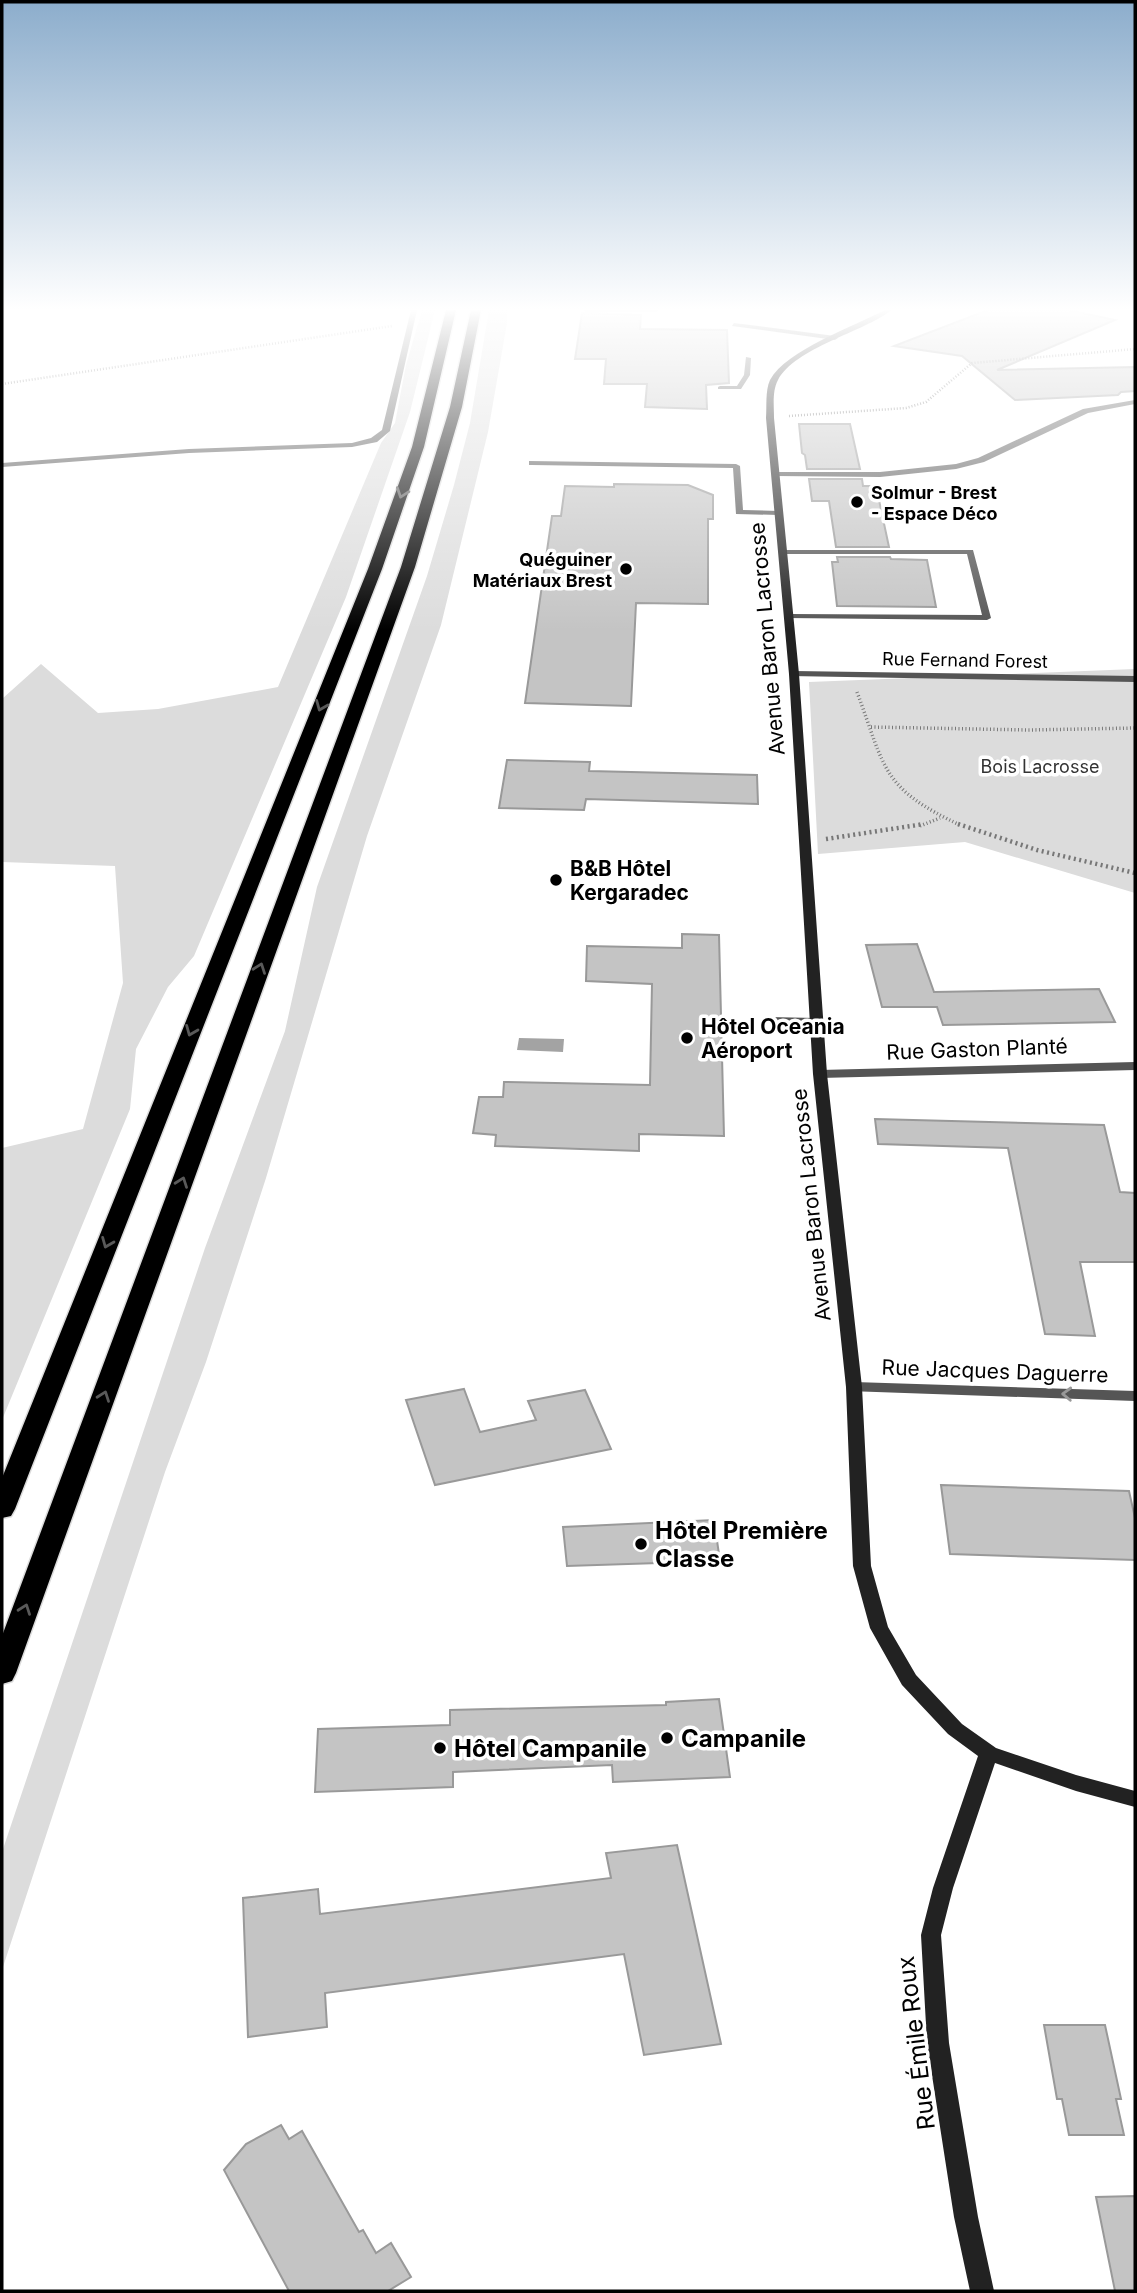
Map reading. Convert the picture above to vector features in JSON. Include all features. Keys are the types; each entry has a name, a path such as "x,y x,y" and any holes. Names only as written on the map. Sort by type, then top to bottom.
{"highway":[{"path":"2,1508 375,569 418,446 425,417"},
{"path":"2,1673 408,567 453,417"}],"street":[{"path":"2,465 189,451 352,445 374,440 386,431 389,417"},
{"path":"776,474 894,476 964,465 981,460 1073,417"},
{"name":"Avenue Baron Lacrosse","path":"770,418 794,674 820,1074 854,1387 862,1566 879,1628 909,1680 955,1729 989,1753 1076,1783 1135,1799"},
{"name":"Rue Fernand Forest","path":"794,674 1135,679"},
{"name":"Rue Gaston Planté","path":"820,1074 1135,1066"},
{"name":"Rue Jacques Daguerre","path":"854,1387 1135,1396"},
{"name":"Rue Émile Roux","path":"982,2291 966,2217 938,2043 931,1935 943,1888 989,1753"}],"lane":[{"path":"532,463 736,466 739,512 779,513"},
{"path":"783,552 970,552 987,618 789,616"},
{"path":"768,1020 816,1021"}],"path":[{"path":"770,418 784,417"},
{"path":"845,675 856,688 886,772 897,788 940,818 982,834 1135,873"},
{"path":"871,727 1016,730 1135,728"},
{"path":"804,841 918,827 940,818"}],"green space":[{"path":"396,417 408,417 346,597 194,956 168,987 136,1049 130,1109 2,1420 2,1148 83,1129 123,983 115,866 2,862 2,699 41,664 98,713 158,709 278,687 381,443"},
{"path":"471,417 491,417 441,625 367,836 266,1178 206,1362 165,1472 2,1970 2,1852 205,1248 285,1031 317,887 427,576"},
{"name":"Bois Lacrosse","path":"1135,669 1135,893 965,842 818,854 809,682"}],"shaded area":[{"path":"519,1038 564,1039 563,1052 517,1050"}],"building":[{"path":"799,424 850,424 860,469 807,469 805,455 802,453"},
{"path":"809,479 862,479 863,486 876,486 889,547 836,547 829,501 812,501"},
{"name":"Quéguiner Matériaux Brest","path":"614,484 688,485 713,495 713,519 708,519 708,604 636,603 631,706 525,703 552,516 561,516 565,486 614,487"},
{"path":"837,557 927,560 936,607 837,606 832,562 838,562"},
{"path":"507,760 590,762 589,771 757,775 758,804 586,799 584,810 499,808"},
{"name":"Hôtel Oceania Aéroport","path":"682,934 719,935 724,1136 639,1134 639,1151 495,1146 496,1135 473,1133 479,1097 503,1097 504,1082 650,1085 652,984 586,981 587,946 682,948"},
{"path":"917,944 934,992 1099,989 1115,1022 943,1025 937,1007 882,1007 866,945"},
{"path":"875,1119 1104,1125 1120,1192 1135,1193 1135,1262 1080,1262 1095,1336 1045,1334 1008,1148 878,1144"},
{"path":"464,1389 480,1432 536,1420 528,1401 585,1390 611,1449 435,1485 406,1400"},
{"path":"941,1485 1129,1491 1135,1518 1135,1560 950,1554"},
{"name":"Hôtel Première Classe","path":"714,1520 720,1561 567,1566 563,1527"},
{"path":"719,1699 730,1777 613,1782 612,1765 453,1772 453,1787 315,1792 318,1729 450,1725 450,1710 666,1705 666,1702"},
{"path":"677,1845 721,2044 644,2055 624,1954 325,1993 327,2027 248,2037 243,1898 318,1889 320,1914 611,1878 606,1853"},
{"path":"1044,2025 1105,2025 1121,2099 1116,2099 1124,2135 1069,2135 1062,2099 1057,2099"},
{"path":"281,2125 289,2139 302,2131 359,2232 363,2230 376,2253 391,2243 411,2277 388,2291 289,2291 224,2170 246,2144"},
{"path":"1135,2196 1135,2291 1115,2291 1096,2197"}],"place":[{"name":"Solmur - Brest - Espace Déco","path":"857,502"},
{"name":"Quéguiner Matériaux Brest","path":"626,569"},
{"name":"B&B Hôtel Kergaradec","path":"556,880"},
{"name":"Hôtel Oceania Aéroport","path":"687,1038"},
{"name":"Hôtel Première Classe","path":"641,1544"},
{"name":"Campanile","path":"667,1738"},
{"name":"Hôtel Campanile","path":"440,1748"}]}
